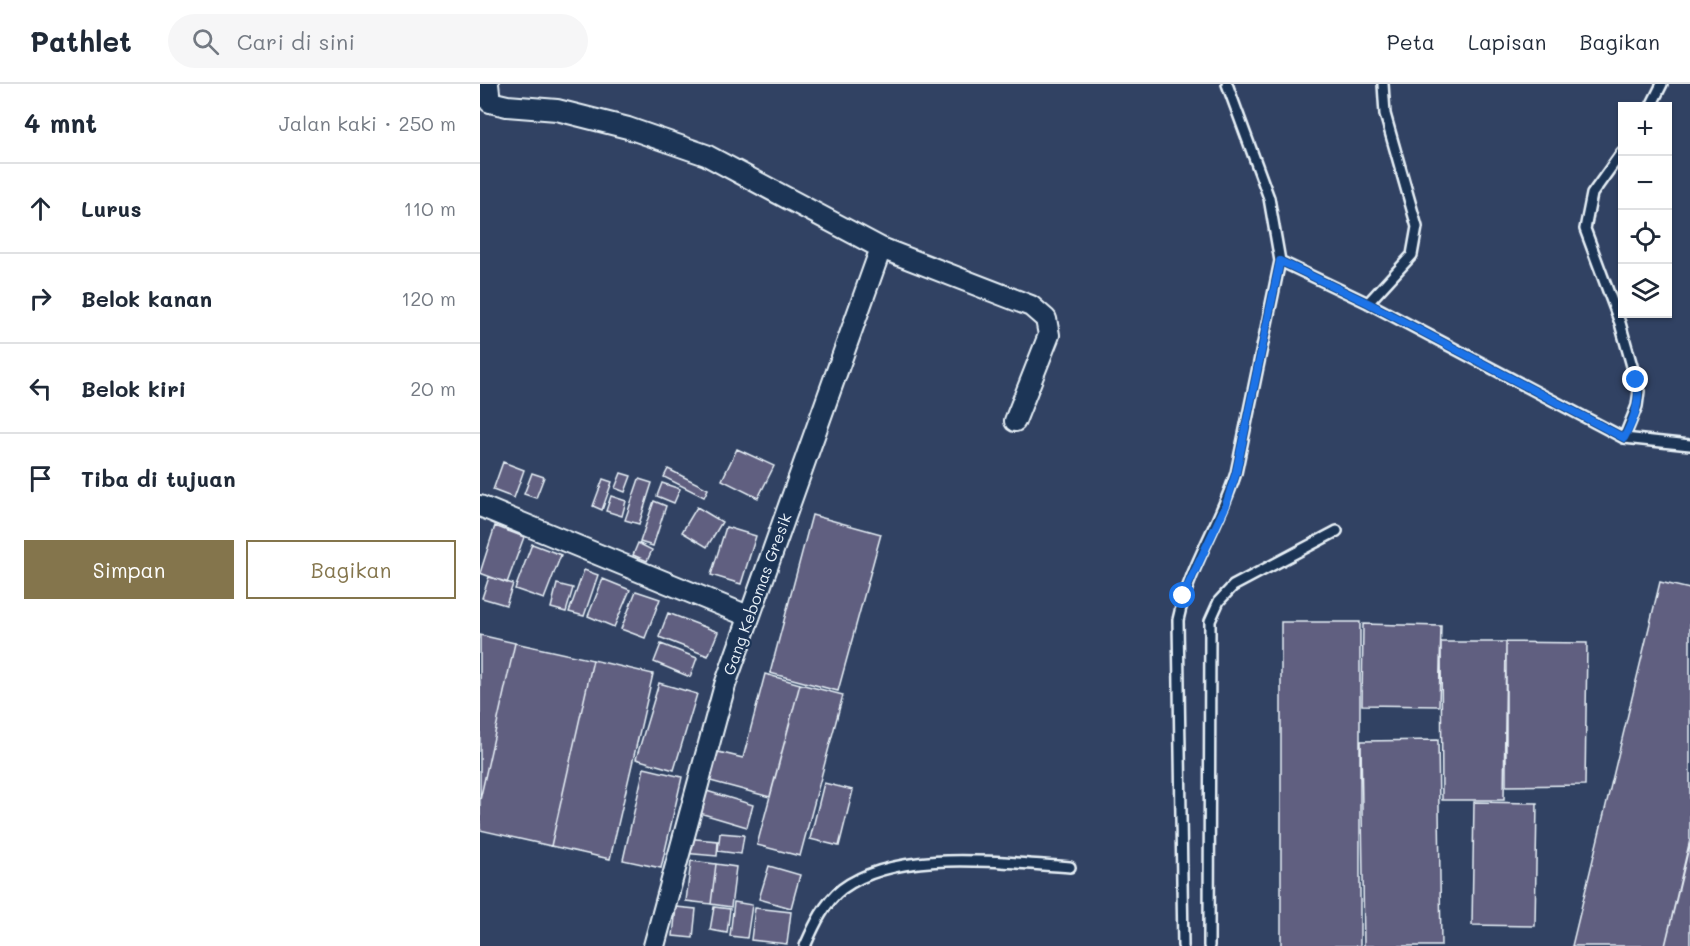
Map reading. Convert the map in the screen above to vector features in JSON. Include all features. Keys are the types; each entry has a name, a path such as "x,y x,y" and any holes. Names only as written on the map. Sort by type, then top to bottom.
{"street":[{"path":"488,84 490,102 507,106 557,110 628,128 706,155 881,248 1031,306 1047,319 1049,335 1015,421"},
{"name":"Gang Kebomas Gresik","path":"654,946 725,685 881,248"},
{"path":"480,506 748,616"}],"lane":[{"path":"1183,946 1178,620 1183,596 1226,505 1236,473 1280,261 1269,198 1227,84"},
{"path":"1368,303 1412,255 1417,227 1385,114 1383,84"},
{"path":"1653,102 1662,84"},
{"path":"1620,156 1592,194 1585,229 1620,323 1639,391 1634,416 1624,438"},
{"path":"1280,261 1368,303 1624,438 1690,445"},
{"path":"1209,946 1210,621 1219,602 1233,586 1337,531"},
{"path":"805,946 818,917 842,889 888,867 942,860 1070,867"}],"building":[{"path":"737,449 774,466 758,498 722,480"},
{"path":"503,462 524,470 514,498 493,490"},
{"path":"668,469 708,489 704,497 664,477"},
{"path":"532,473 544,477 536,498 524,494"},
{"path":"621,473 631,476 625,492 615,488"},
{"path":"603,479 612,482 602,510 593,506"},
{"path":"639,479 652,483 639,524 625,520"},
{"path":"662,483 680,489 674,503 657,496"},
{"path":"611,496 626,501 622,516 606,511"},
{"path":"654,501 666,506 653,546 640,542"},
{"path":"697,507 722,522 707,547 682,532"},
{"path":"812,515 881,534 838,691 770,673"},
{"path":"495,526 524,537 507,583 480,573"},
{"path":"726,527 756,536 741,584 711,575"},
{"path":"638,543 652,550 647,561 633,555"},
{"path":"532,544 561,555 544,599 515,589"},
{"path":"584,570 598,575 584,616 569,612"},
{"path":"489,577 513,584 506,605 482,598"},
{"path":"603,579 630,590 614,627 588,616"},
{"path":"1660,582 1690,589 1690,840 1665,946 1572,946"},
{"path":"557,584 573,588 566,612 551,608"},
{"path":"636,591 660,599 645,638 621,629"},
{"path":"668,613 718,632 708,656 659,637"},
{"path":"1281,622 1360,622 1360,946 1281,946"},
{"path":"1363,624 1441,626 1439,706 1362,705"},
{"path":"480,635 515,643 480,800"},
{"path":"1441,642 1506,642 1504,800 1442,800"},
{"path":"1506,642 1587,643 1585,785 1506,786"},
{"path":"515,643 593,660 551,846 480,830 480,800"},
{"path":"661,644 697,658 690,677 654,662"},
{"path":"593,660 653,674 610,859 551,846"},
{"path":"765,674 800,684 770,797 703,779 710,750 743,758"},
{"path":"659,683 697,694 674,770 636,759"},
{"path":"800,684 843,695 800,856 757,845"},
{"path":"1438,740 1441,946 1364,946 1361,741"},
{"path":"644,768 682,777 661,868 623,860"},
{"path":"824,783 853,790 839,846 810,839"},
{"path":"700,789 753,805 747,827 693,811"},
{"path":"1474,802 1537,803 1535,926 1472,925"},
{"path":"720,833 744,835 741,854 718,851"},
{"path":"685,838 718,841 717,856 683,853"},
{"path":"1690,843 1690,946 1665,946"},
{"path":"691,861 716,864 711,904 686,901"},
{"path":"716,864 736,867 731,907 711,904"},
{"path":"769,866 800,875 791,908 759,899"},
{"path":"734,902 752,905 747,938 730,936"},
{"path":"676,907 696,909 693,938 673,936"},
{"path":"714,907 730,909 727,933 710,930"},
{"path":"755,908 791,912 787,944 751,940"}],"route":[{"path":"1183,596 1226,505 1236,473 1280,261 1368,303 1624,438 1637,406 1639,391 1636,380"}]}
